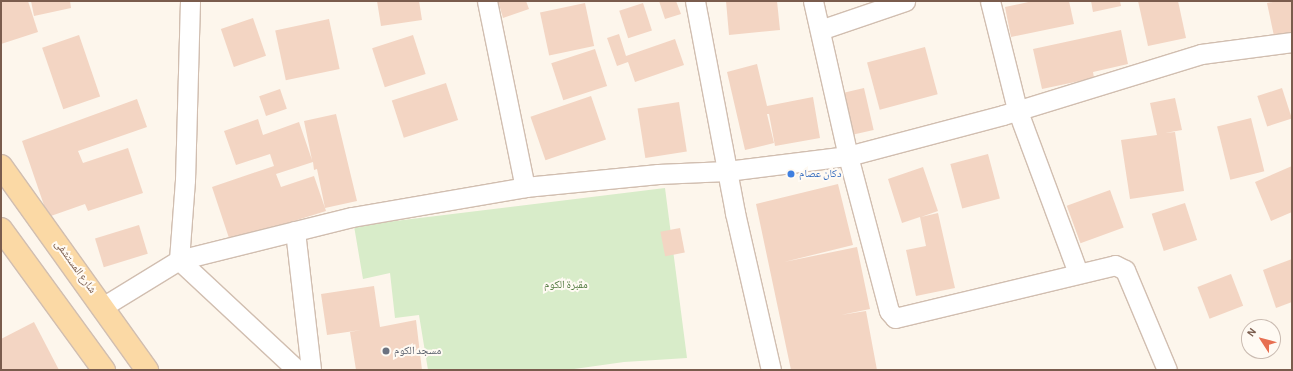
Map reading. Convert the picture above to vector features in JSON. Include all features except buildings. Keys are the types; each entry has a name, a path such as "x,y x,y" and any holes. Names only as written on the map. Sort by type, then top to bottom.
{"main road":[{"name":"شارع المستشفى","path":"1,166 104,306 147,370"},
{"path":"1,229 104,370"}],"street":[{"path":"179,260 185,180 190,1"},
{"path":"487,1 525,187"},
{"path":"695,1 727,171 771,370"},
{"path":"813,1 848,156 889,311 895,318 1115,265 1125,270 1167,370"},
{"path":"820,30 905,1"},
{"path":"990,1 1017,109 1078,273"},
{"path":"104,306 179,260 352,217 525,187 658,174 727,171 848,156 1017,109 1201,54 1292,42"},
{"path":"295,231 311,370"},
{"path":"179,260 297,370"}],"green space":[{"name":"مقبرة الكوم","path":"665,188 687,358 624,362 567,370 428,370 419,315 395,318 390,273 363,279 354,226"}],"place":[{"name":"دكان عصام","path":"791,174"},
{"name":"مسجد الكوم","path":"386,351"}]}
